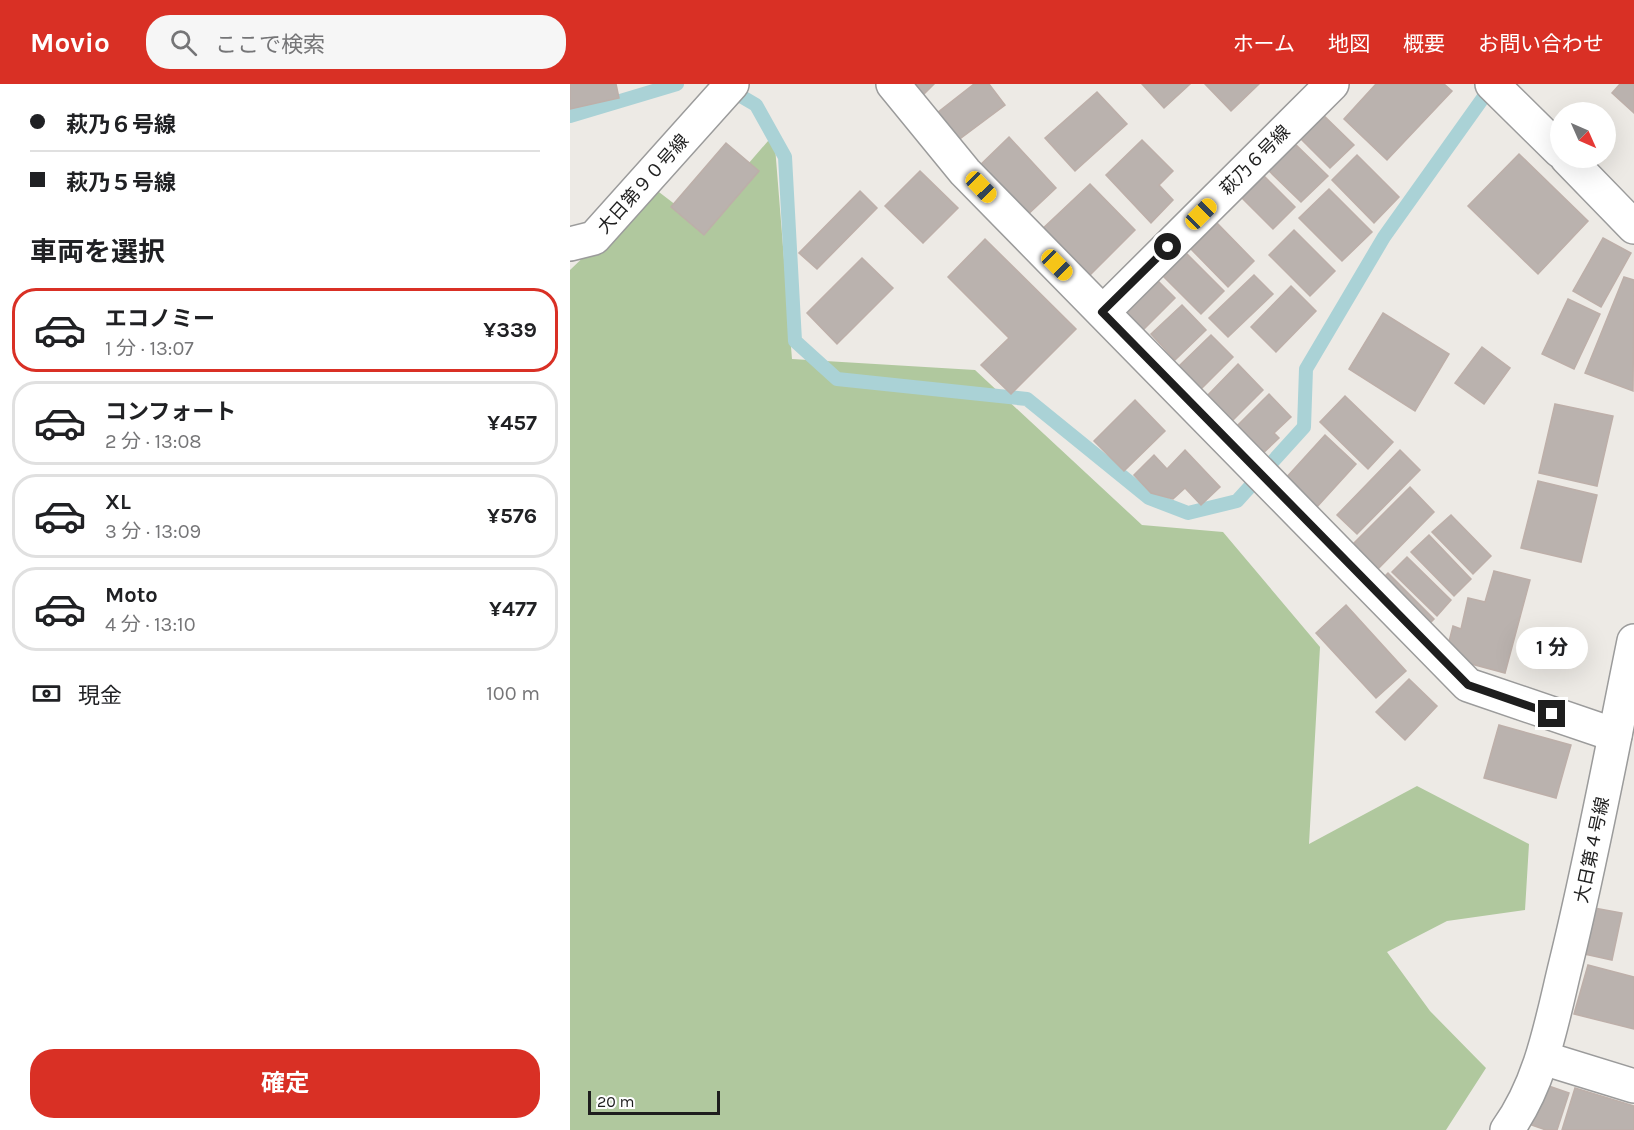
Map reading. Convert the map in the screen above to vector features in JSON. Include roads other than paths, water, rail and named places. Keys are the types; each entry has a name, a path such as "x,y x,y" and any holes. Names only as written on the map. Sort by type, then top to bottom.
{"street":[{"name":"大日第９０号線","path":"570,244 594,238 732,84"},
{"path":"893,84 965,172 1468,685 1615,735"},
{"name":"萩乃６号線","path":"1102,312 1332,84"},
{"path":"1492,84 1550,141"},
{"path":"1577,168 1634,227"},
{"name":"大日第４号線","path":"1507,1130 1518,1115 1543,1058 1590,865 1634,641"},
{"path":"1543,1058 1634,1086"}],"waterway":[{"path":"570,116 677,84"},
{"path":"727,88 756,105 785,157 795,341 837,379 1027,399 1149,498 1188,513 1237,501 1304,427 1306,369 1384,237 1493,84"}]}
